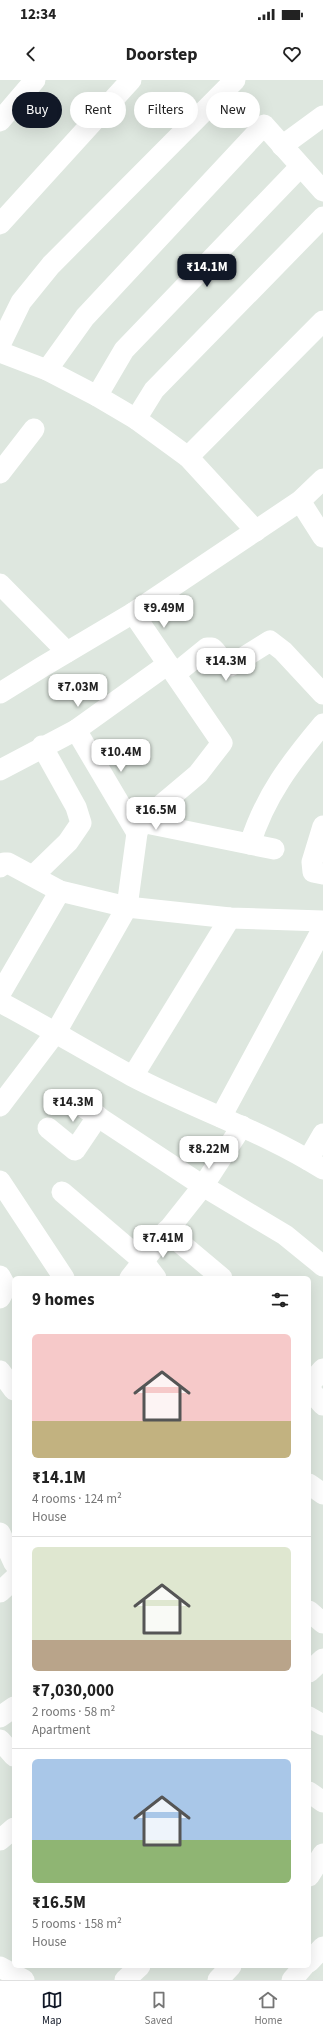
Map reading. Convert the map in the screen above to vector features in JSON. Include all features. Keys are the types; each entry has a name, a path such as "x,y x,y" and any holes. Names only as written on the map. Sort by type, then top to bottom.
{"street":[{"path":"0,121 35,80"},
{"path":"0,224 130,80"},
{"path":"0,345 21,302 50,265 235,80"},
{"path":"282,146 323,116"},
{"path":"47,370 86,317 264,124 300,167 323,191"},
{"path":"97,396 124,350 300,167"},
{"path":"136,419 154,390 323,217"},
{"path":"188,457 323,321"},
{"path":"0,352 47,370 97,396 136,419 188,457 256,531"},
{"path":"0,473 34,429"},
{"path":"0,694 133,613 300,501 323,479"},
{"path":"300,501 323,538"},
{"path":"0,584 67,652"},
{"path":"0,1106 56,1032 127,907 139,828 198,774 222,743 133,613"},
{"path":"0,770 42,746 76,730 171,669 207,648 212,648 215,650 226,664 230,666 270,641 283,651 323,694"},
{"path":"250,844 267,800 292,762 323,724"},
{"path":"76,730 139,828 250,844 274,849"},
{"path":"33,876 68,842 81,823 76,807 42,746"},
{"path":"323,826 312,862 313,872 323,874"},
{"path":"0,867 4,863 8,863 60,891 127,907 230,918 323,921"},
{"path":"0,994 60,891"},
{"path":"133,1076 230,918"},
{"path":"221,1118 323,928"},
{"path":"0,1002 133,1076 221,1118 242,1126 316,1164 323,1134"},
{"path":"74,1101 203,1186 285,1236 323,1266"},
{"path":"48,1128 75,1150 98,1116"},
{"path":"132,1276 203,1186 242,1126"},
{"path":"0,1181 63,1276"},
{"path":"62,1192 143,1261 154,1276"},
{"path":"166,1231 220,1276"},
{"path":"0,1276 6,1287 0,1298"},
{"path":"311,1383 323,1369"},
{"path":"311,1391 323,1405"},
{"path":"311,1485 323,1494"},
{"path":"0,1533 12,1559"},
{"path":"0,1592 12,1581"},
{"path":"311,1613 323,1622"},
{"path":"311,1670 323,1658"},
{"path":"0,1717 12,1708"},
{"path":"311,1717 323,1725"},
{"path":"0,1740 12,1754"},
{"path":"311,1793 323,1802"},
{"path":"0,1840 12,1830"},
{"path":"5,1963 24,1980"},
{"path":"125,1980 138,1968"},
{"path":"218,1980 230,1968"},
{"path":"292,1980 305,1968"}]}
